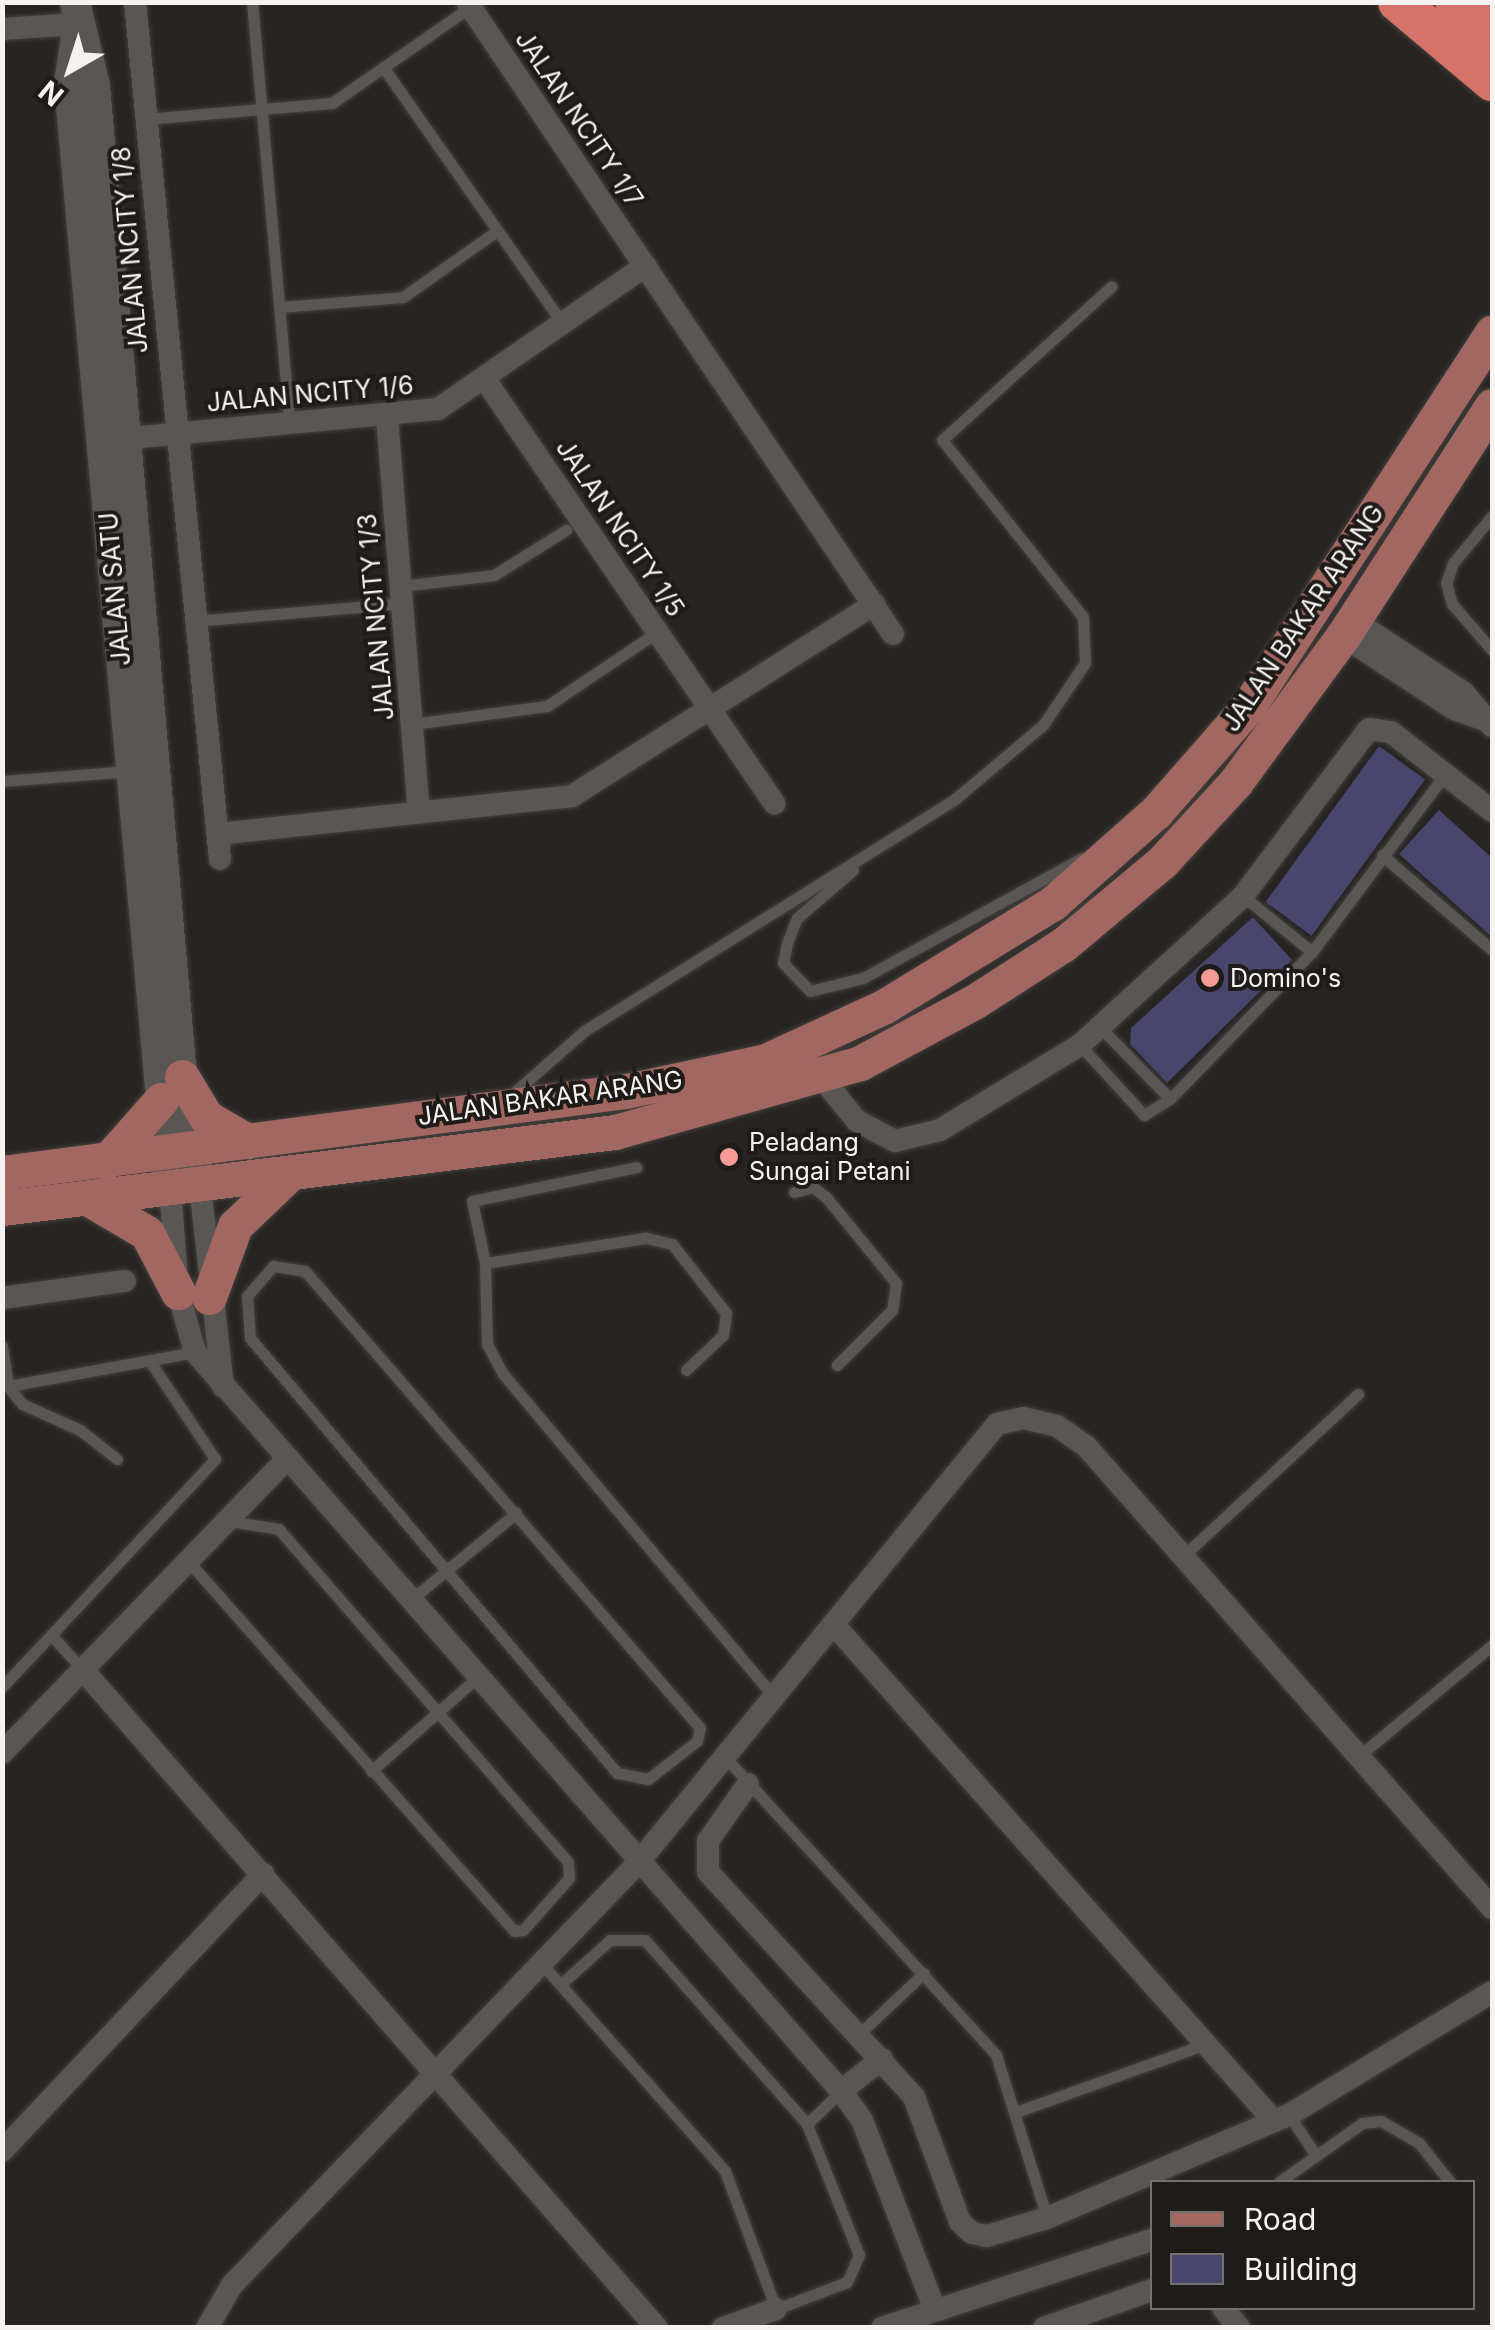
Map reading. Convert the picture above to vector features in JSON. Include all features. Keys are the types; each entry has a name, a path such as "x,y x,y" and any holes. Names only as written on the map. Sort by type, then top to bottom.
{"highway":[{"path":"1398,2 1492,81"},
{"path":"1455,2 1492,33"}],"main road":[{"name":"JALAN SATU","path":"76,13 95,86 115,439 172,1089 183,1170"},
{"name":"JALAN BAKAR ARANG","path":"2,1208 88,1199 183,1170 247,1141 626,1091 766,1061 975,954 1053,903 1156,812 1248,707 1492,332"},
{"name":"JALAN BAKAR ARANG","path":"2,1173 106,1162 286,1177 615,1132 821,1077 974,1002 1064,944 1162,862 1235,783 1348,628 1492,406"},
{"path":"106,1162 172,1089 206,1118 247,1141"},
{"path":"88,1199 147,1233 193,1294 236,1226 286,1177"}],"street":[{"name":"JALAN NCITY 1/8","path":"135,2 174,432 220,860"},
{"name":"JALAN NCITY 1/7","path":"468,5 894,634"},
{"path":"2,30 76,13"},
{"name":"JALAN NCITY 1/6","path":"115,439 438,410 645,266"},
{"name":"JALAN NCITY 1/5","path":"484,378 774,803"},
{"name":"JALAN NCITY 1/3","path":"388,417 420,813"},
{"path":"218,834 572,796 874,604"},
{"path":"1348,628 1464,694 1488,723"},
{"path":"821,1077 857,1121 895,1142 940,1130 1080,1045 1244,896 1369,730 1392,732 1492,811"},
{"path":"183,1170 196,1352 223,1389 413,1598 638,1864 841,2091 862,2120 934,2308"},
{"path":"2,1298 125,1280"},
{"path":"193,1294 223,1389"},
{"path":"207,2328 232,2285 638,1864 835,1626 974,1446 997,1424 1023,1418 1056,1426 1086,1446 1492,1908"},
{"path":"2,1753 288,1458"},
{"path":"835,1626 1206,2044 1282,2118"},
{"path":"84,1672 439,2073 657,2328"},
{"path":"748,1784 708,1841 708,1872 914,2097 960,2222 988,2236 1047,2218 1282,2118 1492,1992"},
{"path":"2,2151 263,1874"},
{"path":"841,2091 882,2059"},
{"path":"882,2328 1150,2241"},
{"path":"1044,2328 1150,2291"},
{"path":"723,2328 776,2310"}],"lane":[{"path":"252,2 290,424"},
{"path":"146,119 332,103 468,5"},
{"path":"383,68 562,323"},
{"path":"280,307 402,297 497,231"},
{"path":"500,1106 584,1030 955,799 1043,725 1085,663 1083,617 942,440 1112,286"},
{"path":"1492,516 1453,562 1446,583 1452,604 1492,650"},
{"path":"194,621 402,594 494,575 566,530"},
{"path":"412,724 547,706 657,632"},
{"path":"2,781 144,770"},
{"path":"1080,1045 1144,1115 1170,1099 1312,952 1446,773"},
{"path":"872,854 797,918 783,962 810,991 863,978 1156,812"},
{"path":"1382,855 1492,950"},
{"path":"1244,896 1312,952"},
{"path":"1100,1027 1170,1099"},
{"path":"637,1167 472,1201 486,1264 487,1344 503,1374 775,1698"},
{"path":"794,1192 813,1187 826,1196 896,1283 892,1310 838,1365"},
{"path":"486,1264 645,1238 672,1244 726,1313 723,1335 686,1370"},
{"path":"274,1266 304,1271 700,1728 697,1741 648,1779 617,1773 448,1569 250,1338 247,1296 257,1277 274,1266"},
{"path":"2,1346 9,1393"},
{"path":"9,1393 152,1366 196,1352"},
{"path":"2,1687 215,1459 152,1366"},
{"path":"9,1393 117,1459"},
{"path":"1182,1557 1358,1394"},
{"path":"413,1598 516,1513"},
{"path":"189,1562 514,1931 524,1930 569,1878 568,1862 279,1529 229,1521"},
{"path":"52,1635 84,1672"},
{"path":"1359,1756 1492,1645"},
{"path":"372,1771 480,1675"},
{"path":"726,1758 996,2054 1047,2218"},
{"path":"542,1964 733,2182 776,2310 858,2270 860,2255 806,2124 644,1940 610,1940 560,1984"},
{"path":"859,2034 924,1973"},
{"path":"1016,2112 1206,2044"},
{"path":"806,2124 841,2091"},
{"path":"1282,2118 1314,2154"},
{"path":"1282,2180 1362,2123 1382,2121 1419,2143 1448,2180"}],"building":[{"path":"1379,746 1425,780 1312,936 1266,902"},
{"path":"1439,810 1492,858 1492,937 1399,854"},
{"path":"1253,917 1292,960 1167,1083 1130,1044 1131,1028"}],"place":[{"name":"Domino's","path":"1210,978"},
{"name":"Peladang Sungai Petani","path":"729,1157"}]}
